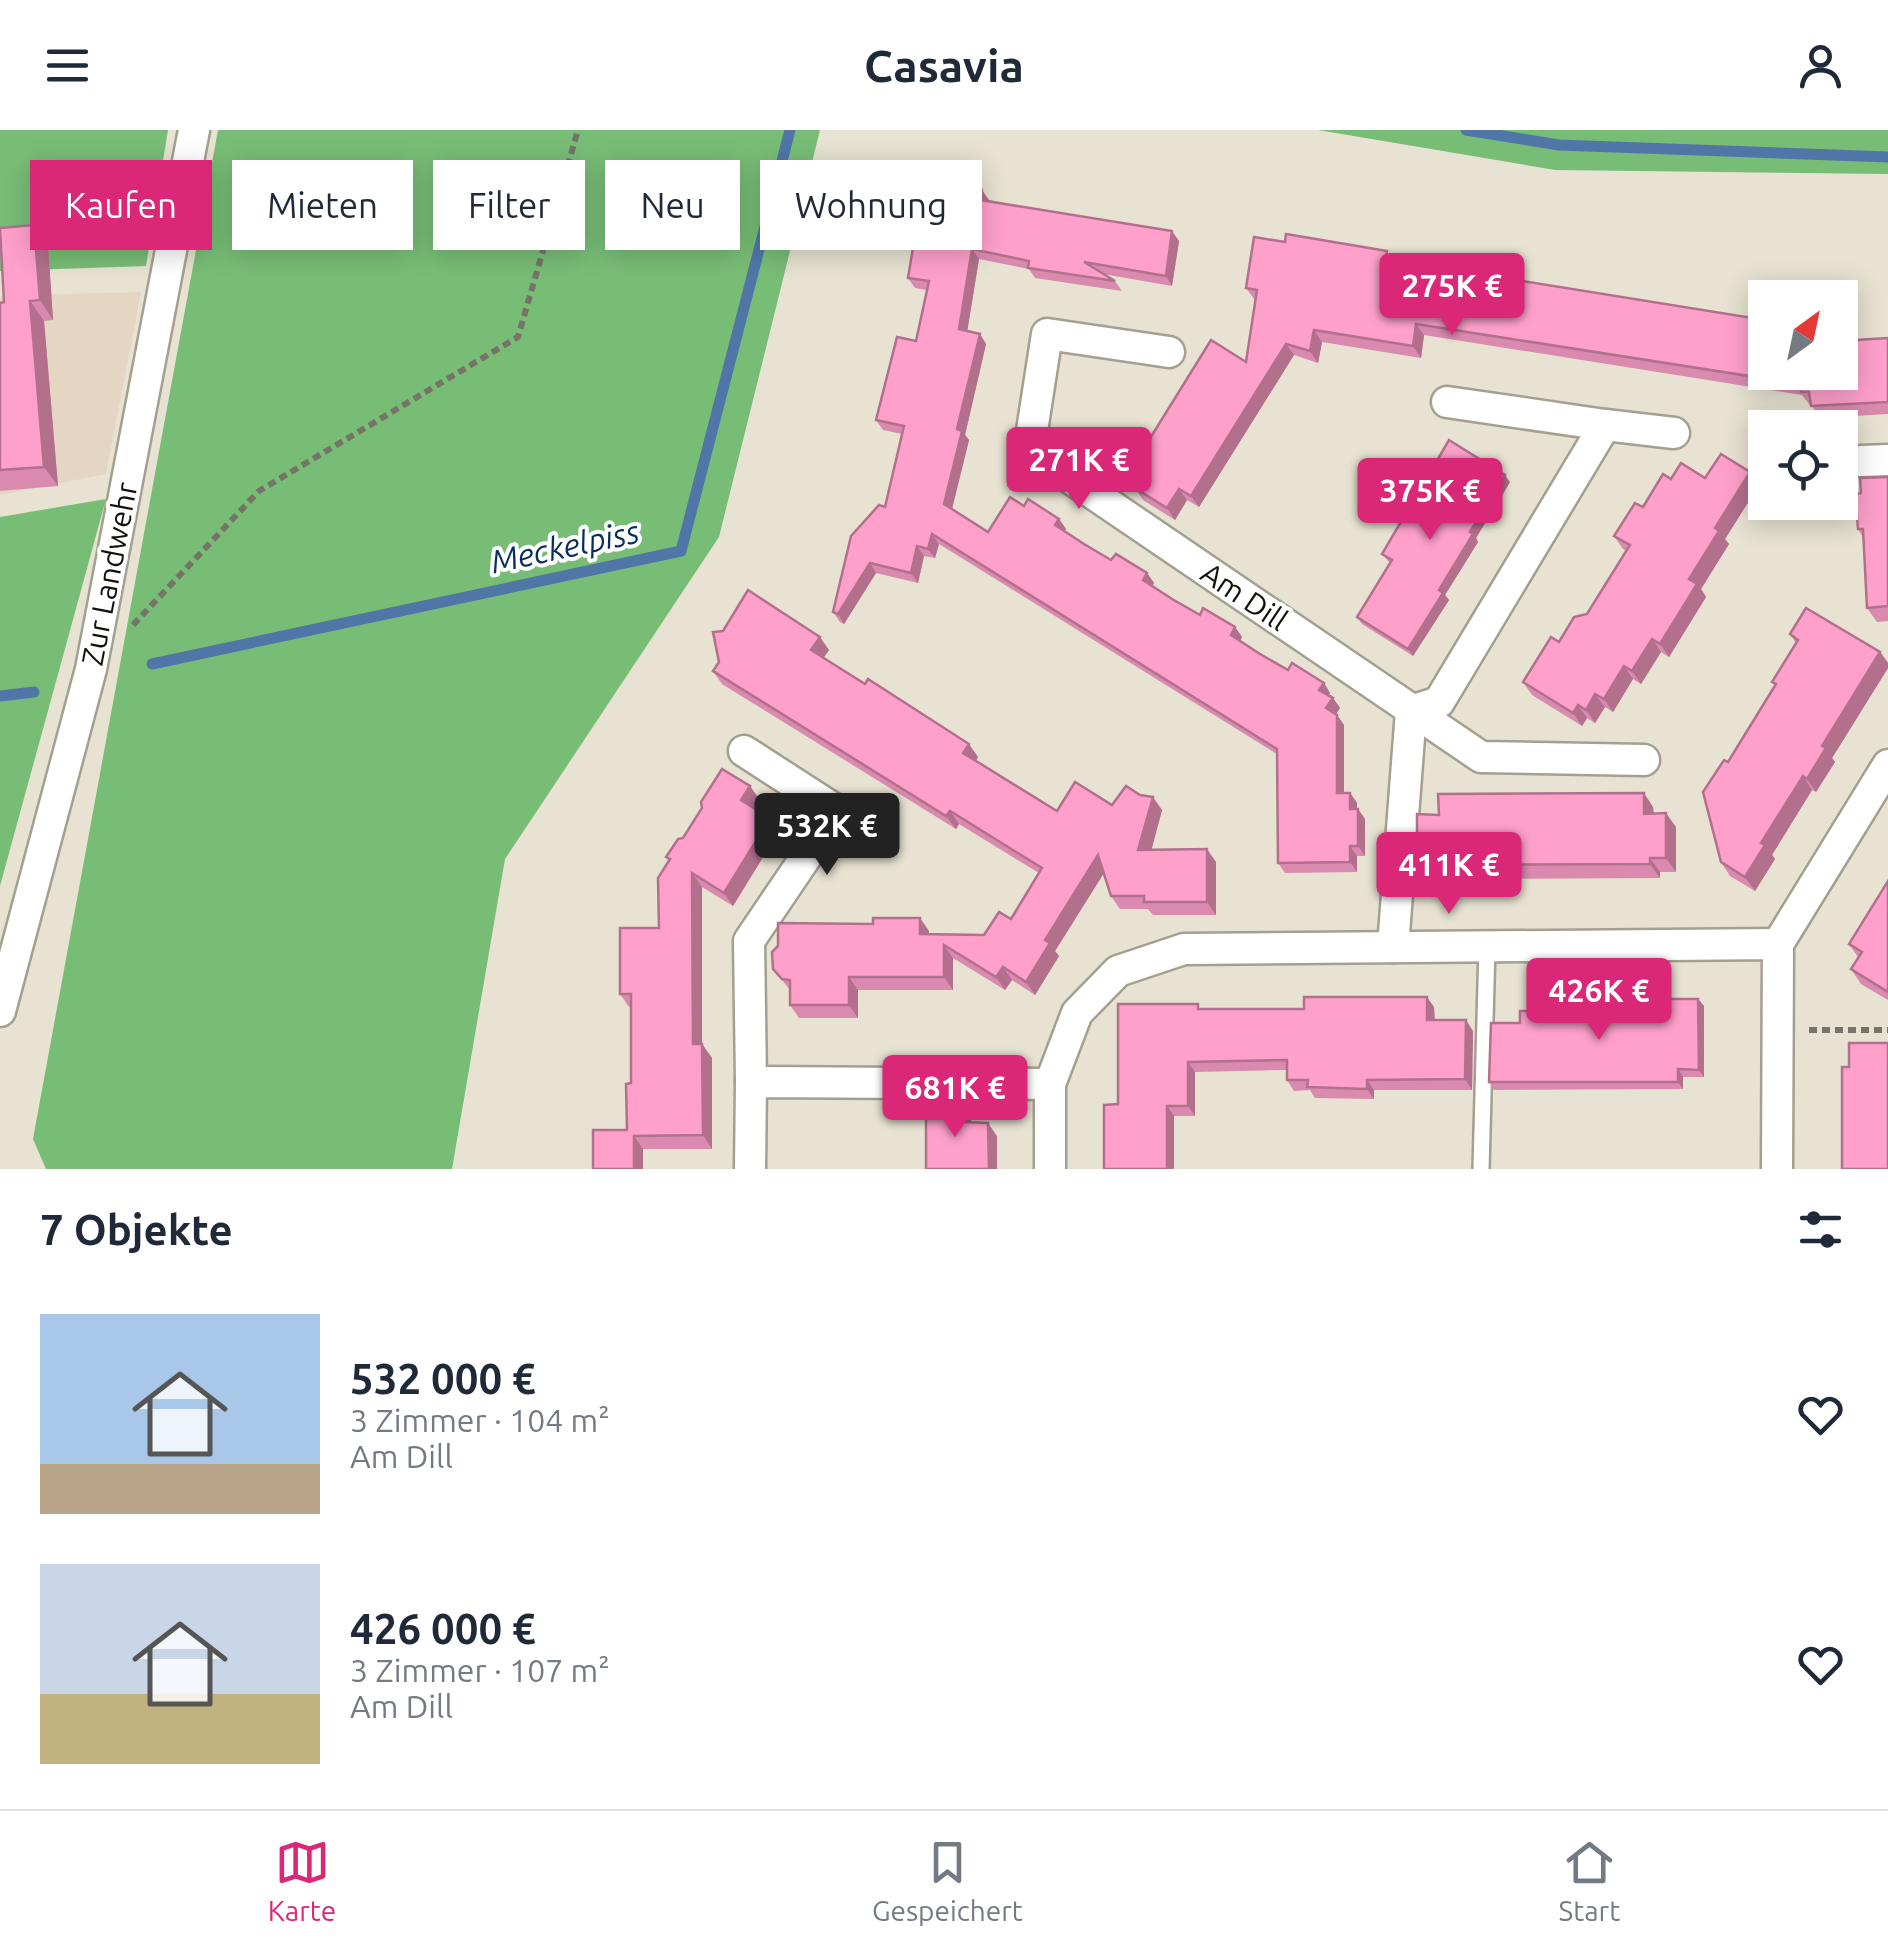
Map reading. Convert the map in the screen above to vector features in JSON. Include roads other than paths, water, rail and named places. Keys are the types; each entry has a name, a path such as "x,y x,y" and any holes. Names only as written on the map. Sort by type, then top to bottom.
{"street":[{"name":"Zur Landwehr","path":"0,1011 92,669 194,130"},
{"name":"Am Dill","path":"1168,352 1046,334 1028,450 1481,757 1644,760"},
{"path":"1447,402 1674,433"},
{"path":"1393,947 1412,711 1438,702 1605,425"},
{"path":"744,751 836,811 749,941 750,1169"},
{"path":"1777,1169 1778,944 1888,765"},
{"path":"1050,1169 1050,1084 1077,1014 1118,971 1184,949 1778,944"},
{"path":"751,1082 1050,1084"}],"lane":[{"path":"1482,1169 1487,946"}],"waterway":[{"name":"Meckelpiss","path":"152,664 681,551 790,130"},
{"name":"Meckelpiss","path":"1466,130 1559,145 1888,157"},
{"name":"Meckelpiss","path":"0,696 34,692"}]}
